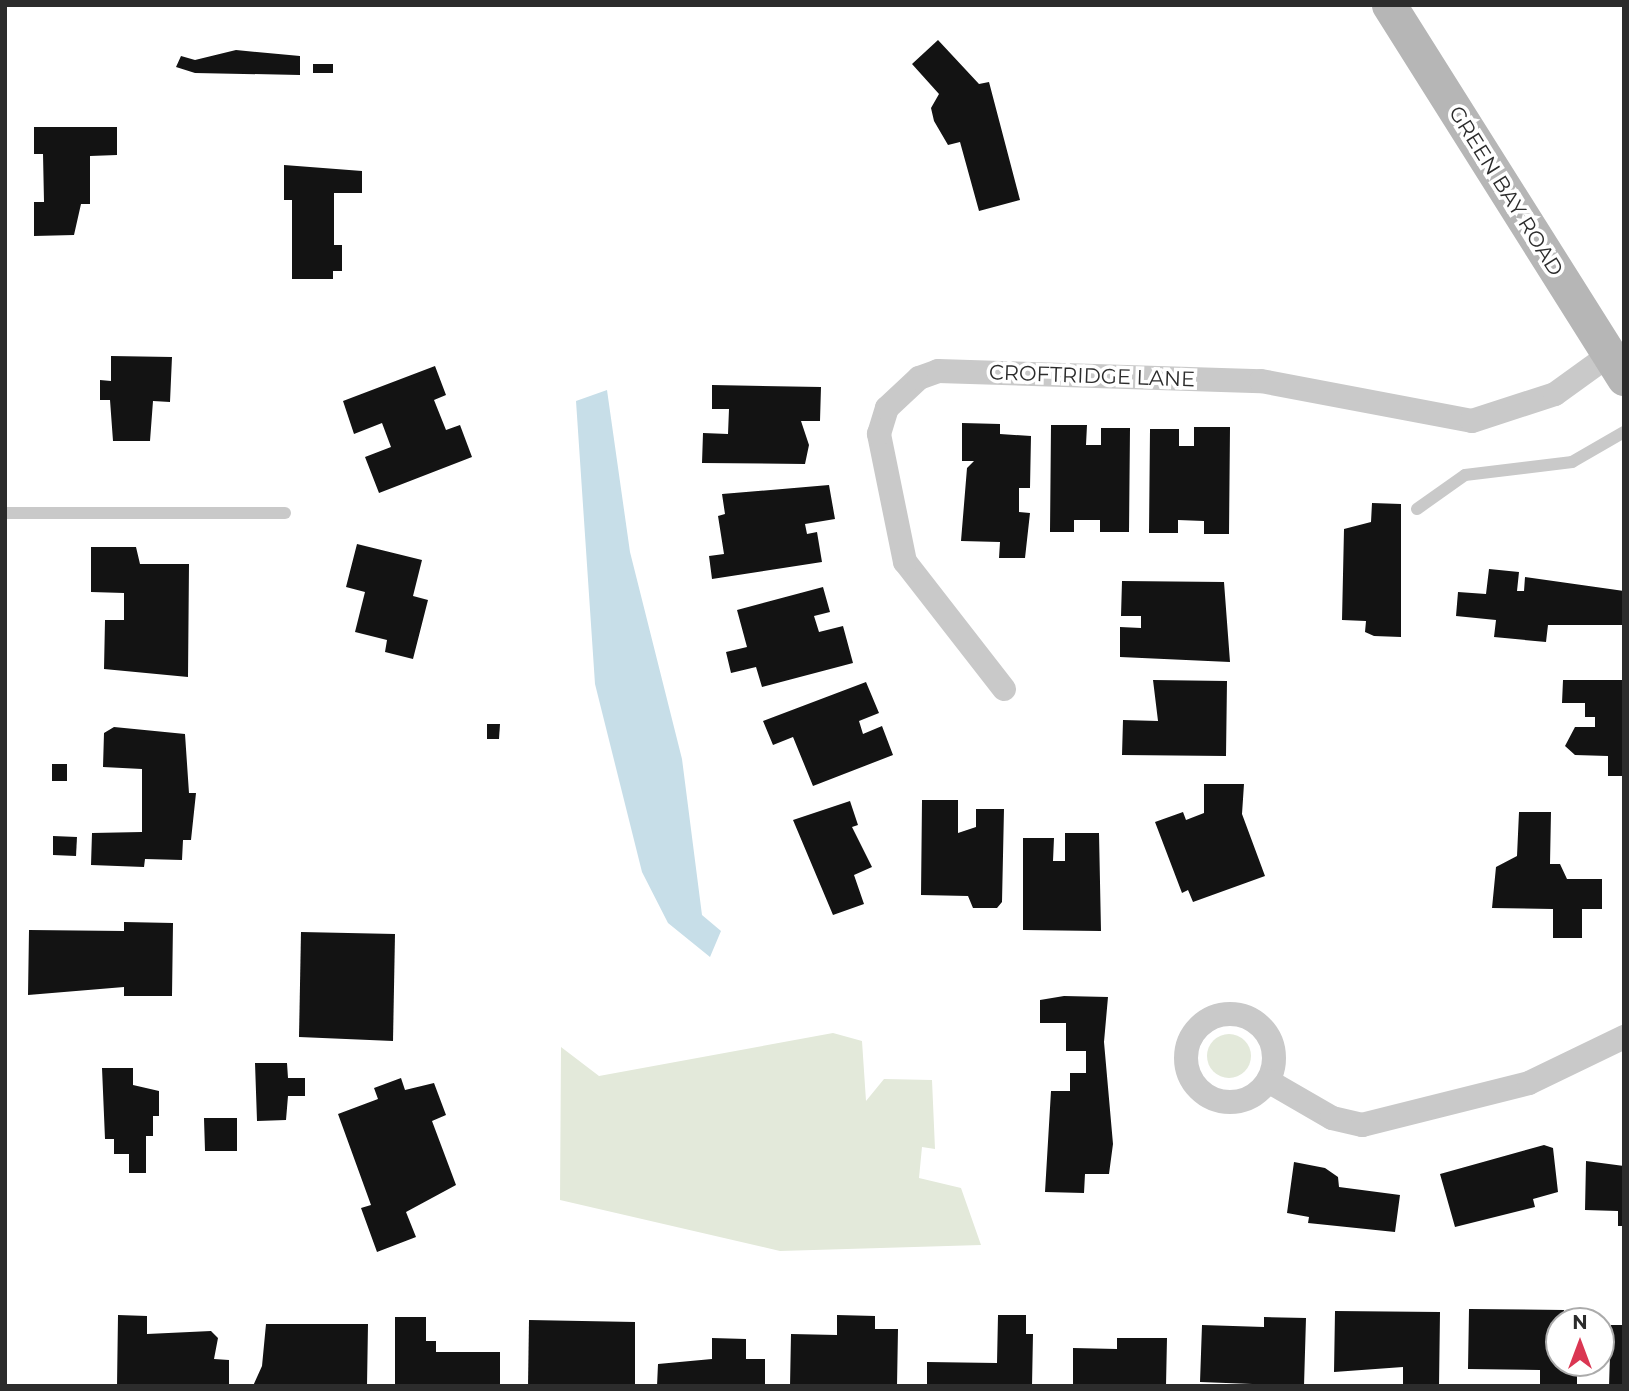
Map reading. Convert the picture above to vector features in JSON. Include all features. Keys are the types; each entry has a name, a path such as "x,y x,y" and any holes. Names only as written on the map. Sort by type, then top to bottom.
{"main road":[{"name":"GREEN BAY ROAD","path":"1389,5 1617,366"}],"street":[{"name":"CROFTRIDGE LANE","path":"1004,689 905,562 879,434 887,408 919,378 938,371 1261,381 1472,421 1555,394 1617,366"},
{"path":"1268,1081 1332,1118 1362,1125 1528,1083 1624,1037"}],"lane":[{"path":"1418,509 1465,475 1572,462 1624,432"},
{"path":"5,513 285,513"}],"green space":[{"path":"833,1033 862,1041 866,1101 884,1079 932,1080 935,1149 922,1147 919,1178 961,1188 981,1245 780,1251 560,1200 561,1047 599,1076"},
{"path":"1229,1034 1238,1035 1245,1040 1250,1047 1250,1065 1245,1072 1238,1077 1229,1078 1220,1077 1213,1072 1208,1065 1207,1056 1208,1047 1213,1040 1220,1035"}],"water":[{"path":"607,390 630,552 682,759 702,915 721,931 710,957 668,923 642,872 595,684 576,401"}],"building":[{"path":"938,40 979,84 989,82 1020,200 979,211 960,142 948,145 934,121 931,108 939,94 912,64"},
{"path":"236,50 300,56 300,75 195,73 176,67 181,56 195,60"},
{"path":"313,64 333,64 333,73 313,73"},
{"path":"34,127 117,127 117,155 90,156 90,204 81,204 74,235 34,236 34,202 44,202 43,154 34,154"},
{"path":"284,165 362,171 362,193 334,193 334,245 342,245 342,271 333,271 333,279 292,279 292,200 284,200"},
{"path":"111,356 172,357 170,402 153,401 150,441 113,441 110,400 100,400 100,380 111,381"},
{"path":"435,366 446,395 434,400 446,430 460,425 472,457 379,493 365,457 391,447 382,423 354,434 343,401"},
{"path":"712,385 821,387 820,421 801,421 809,445 805,464 702,463 703,433 728,434 729,409 712,409"},
{"path":"962,423 1000,424 1000,434 1031,436 1030,488 1019,488 1019,512 1030,513 1025,558 999,558 1000,542 961,541 967,468 974,461 962,461"},
{"path":"1051,425 1087,425 1086,445 1101,445 1101,428 1130,428 1129,532 1100,532 1100,520 1074,520 1074,532 1050,532"},
{"path":"1194,427 1230,427 1229,534 1204,534 1204,521 1178,520 1178,533 1149,533 1150,429 1179,429 1179,446 1194,446"},
{"path":"829,485 835,519 805,524 807,534 817,532 822,562 712,579 709,556 724,554 718,516 725,514 722,494"},
{"path":"1372,503 1401,504 1401,637 1374,636 1365,632 1366,621 1342,620 1344,529 1371,522"},
{"path":"357,544 422,560 413,596 428,600 413,659 385,652 387,640 355,632 365,592 346,587"},
{"path":"91,547 136,547 140,564 189,564 188,677 104,669 105,620 124,620 124,593 91,592"},
{"path":"1489,569 1519,572 1517,591 1524,591 1525,577 1624,591 1624,625 1548,625 1546,642 1494,637 1496,620 1456,616 1458,592 1486,594"},
{"path":"1122,581 1224,582 1230,662 1120,657 1120,627 1141,628 1141,616 1121,616"},
{"path":"823,587 830,612 814,616 819,632 843,626 853,663 762,687 756,667 731,673 726,652 747,647 737,610"},
{"path":"1153,680 1227,681 1226,756 1122,755 1123,720 1158,721"},
{"path":"1563,680 1624,680 1624,776 1608,776 1608,756 1575,755 1565,746 1575,727 1595,727 1595,717 1585,717 1585,703 1562,703"},
{"path":"866,682 879,713 859,721 863,734 882,726 893,755 813,786 793,737 773,745 763,721"},
{"path":"487,724 500,724 499,739 487,739"},
{"path":"114,727 185,734 189,793 196,793 191,840 183,840 182,860 145,859 144,867 91,865 92,833 142,832 142,769 103,767 104,733"},
{"path":"52,764 67,764 67,781 52,781"},
{"path":"1204,784 1244,784 1242,814 1265,876 1193,902 1188,890 1182,893 1155,822 1183,812 1186,820 1204,813"},
{"path":"922,800 958,800 958,833 976,827 976,809 1004,809 1002,902 997,908 973,908 968,896 921,895"},
{"path":"850,801 858,825 852,827 872,867 854,875 864,904 833,915 793,820"},
{"path":"1519,812 1551,812 1550,864 1560,864 1567,879 1602,879 1602,909 1582,909 1582,938 1553,938 1553,909 1492,908 1496,867 1517,856"},
{"path":"1065,833 1099,833 1101,931 1023,930 1023,838 1054,838 1053,861 1065,861"},
{"path":"53,836 77,837 76,856 53,855"},
{"path":"124,922 173,923 172,996 124,996 124,987 28,995 29,930 124,931"},
{"path":"301,932 395,934 393,1041 299,1037"},
{"path":"1064,996 1108,997 1104,1042 1113,1144 1109,1174 1085,1174 1084,1193 1045,1192 1051,1091 1070,1091 1070,1073 1086,1073 1086,1051 1066,1051 1066,1023 1040,1023 1040,1000"},
{"path":"255,1063 287,1063 288,1078 305,1078 305,1096 288,1096 286,1120 257,1121"},
{"path":"102,1068 133,1068 133,1085 159,1091 159,1116 153,1116 153,1136 146,1136 146,1173 129,1173 129,1154 114,1154 114,1139 105,1139"},
{"path":"401,1078 405,1090 434,1083 446,1115 432,1121 456,1185 406,1212 416,1237 377,1252 361,1208 371,1205 338,1114 378,1099 374,1088"},
{"path":"204,1118 237,1118 237,1151 205,1151"},
{"path":"1544,1145 1553,1148 1558,1192 1533,1199 1535,1207 1455,1227 1440,1174"},
{"path":"1586,1161 1624,1166 1624,1226 1618,1226 1618,1211 1585,1210"},
{"path":"1294,1162 1325,1168 1338,1177 1339,1187 1400,1195 1395,1232 1308,1223 1309,1217 1287,1213"},
{"path":"1469,1309 1545,1310 1545,1377 1577,1377 1577,1386 1540,1386 1540,1370 1468,1369"},
{"path":"1335,1311 1440,1312 1439,1386 1403,1386 1403,1367 1334,1372"},
{"path":"118,1315 147,1316 147,1334 211,1331 218,1338 214,1359 229,1360 229,1386 117,1386"},
{"path":"837,1315 875,1316 875,1329 898,1329 897,1386 790,1386 791,1334 837,1335"},
{"path":"998,1315 1026,1315 1026,1334 1033,1334 1032,1386 927,1386 927,1362 997,1363"},
{"path":"395,1317 426,1317 426,1341 436,1341 436,1352 500,1352 500,1386 395,1386"},
{"path":"1264,1317 1306,1318 1304,1386 1200,1382 1202,1325 1264,1327"},
{"path":"529,1320 635,1322 635,1386 528,1386"},
{"path":"266,1324 368,1324 367,1386 253,1386 262,1366"},
{"path":"1615,1325 1624,1325 1624,1386 1609,1386 1609,1377 1615,1377"},
{"path":"712,1338 746,1339 746,1359 765,1359 765,1386 657,1386 658,1364 712,1359"},
{"path":"1117,1338 1167,1338 1166,1386 1073,1386 1073,1348 1117,1349"}]}
